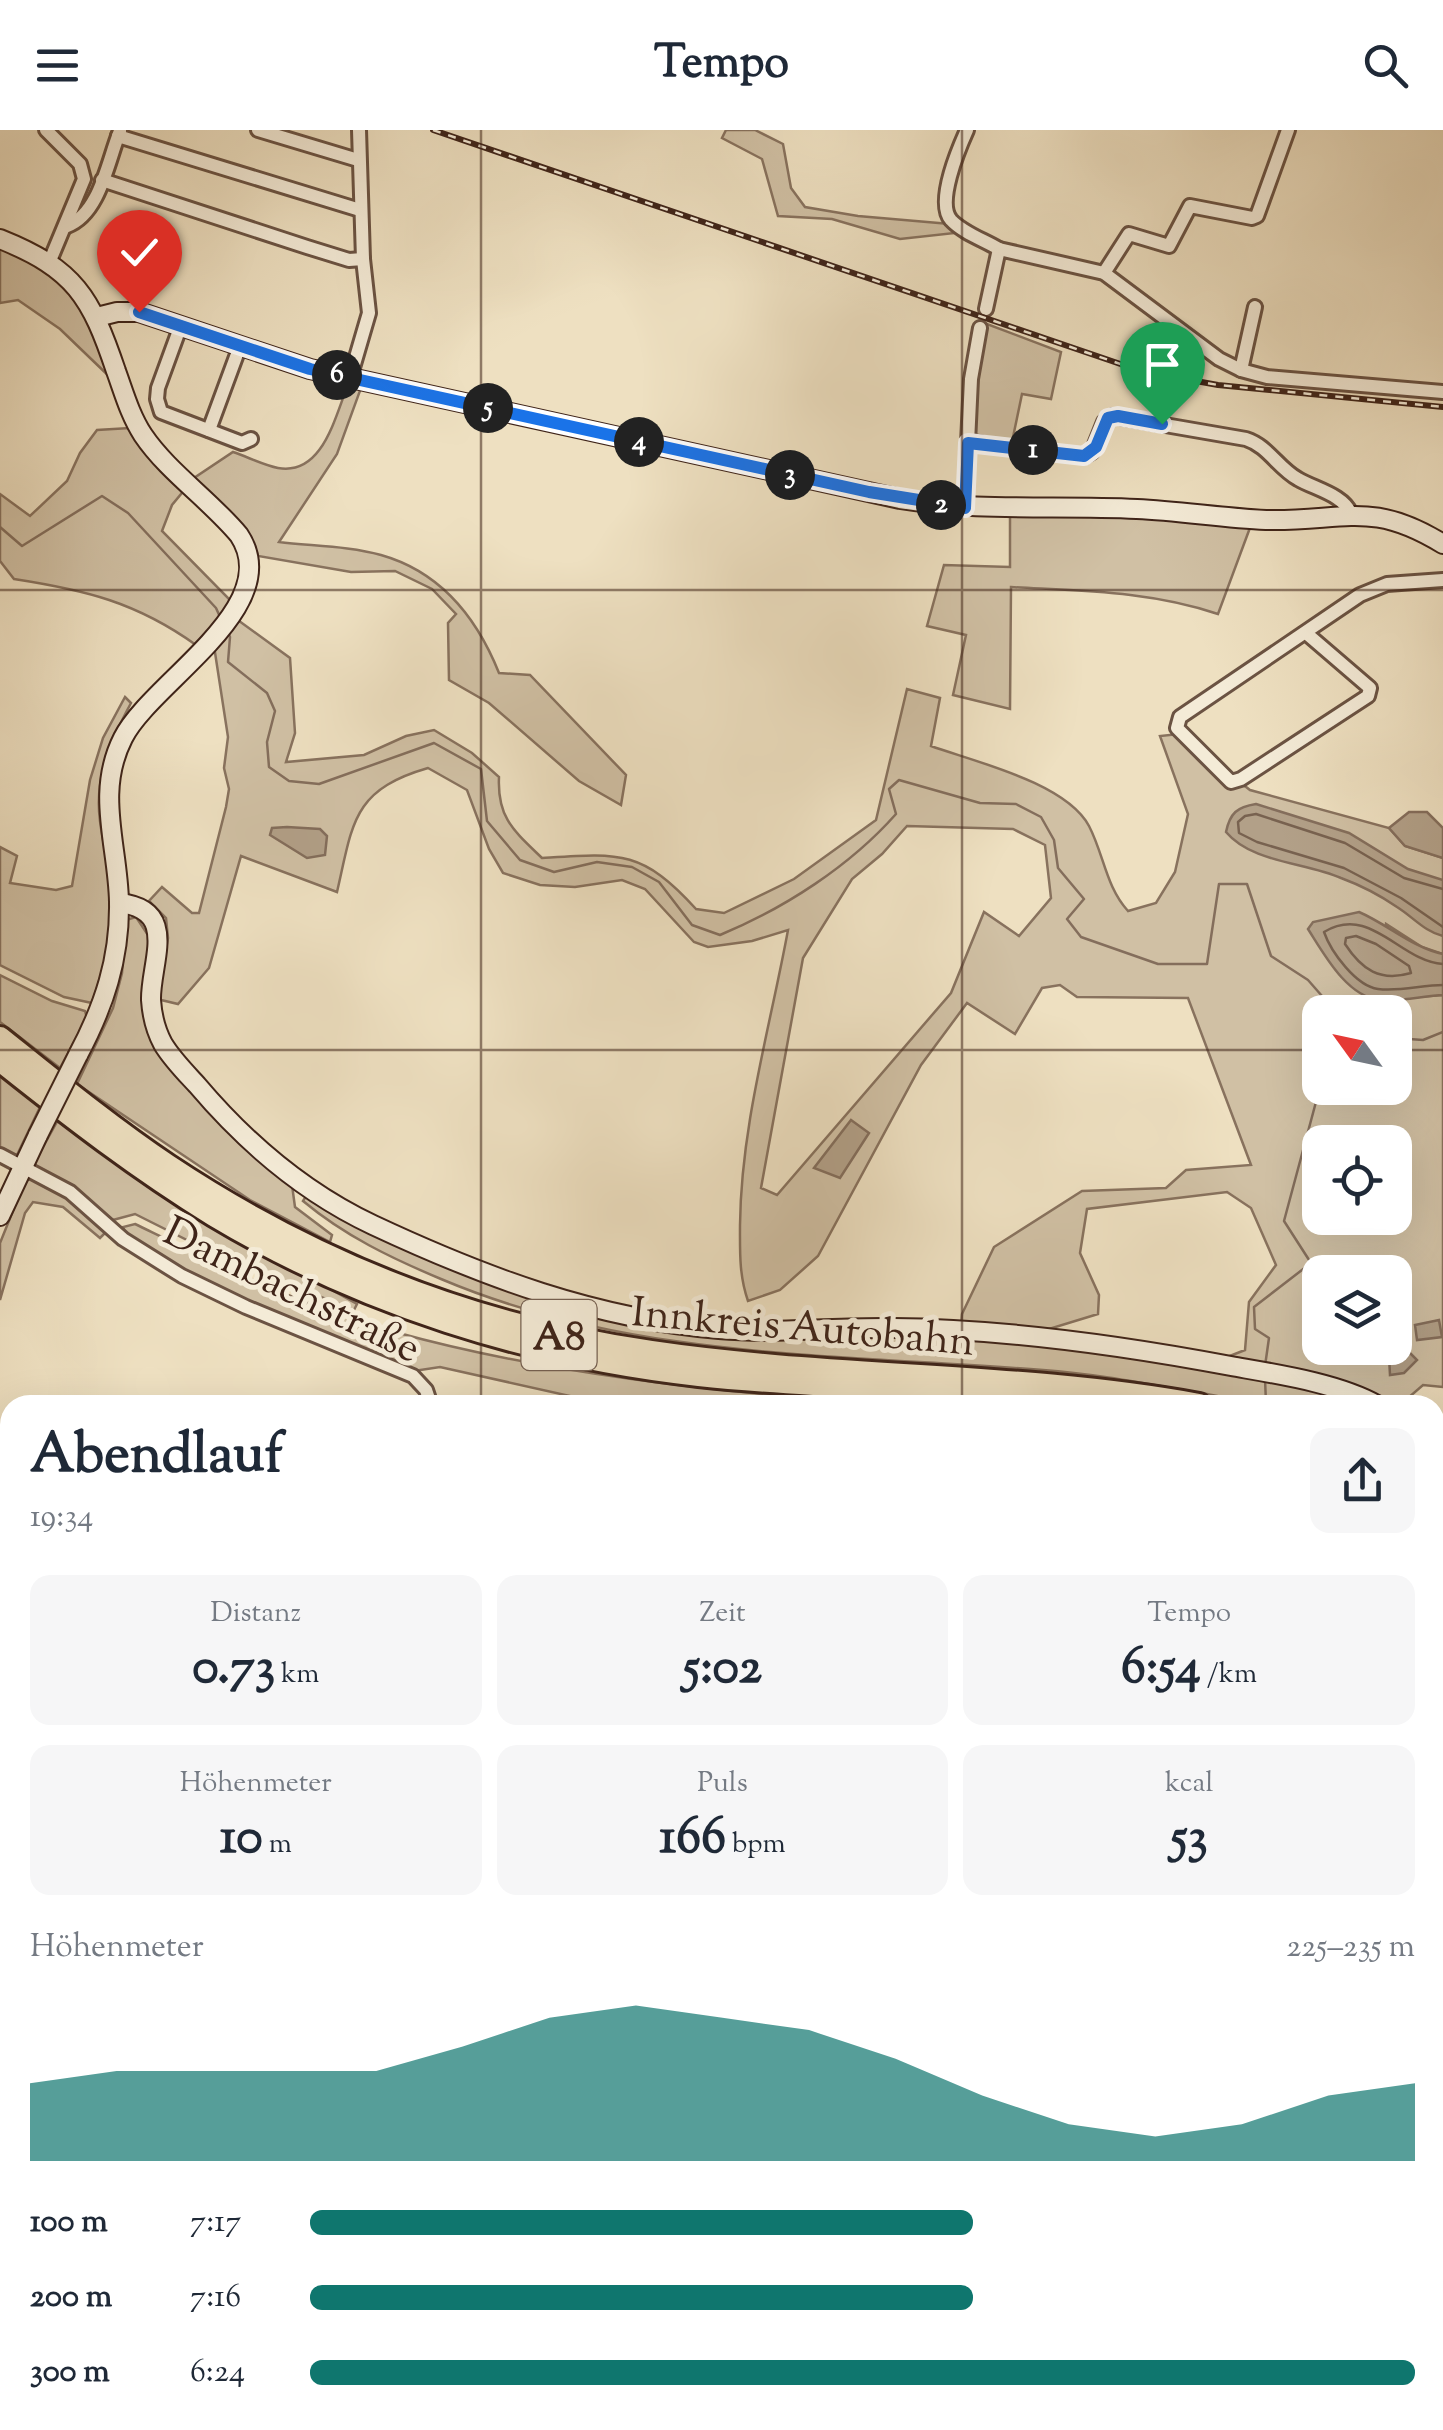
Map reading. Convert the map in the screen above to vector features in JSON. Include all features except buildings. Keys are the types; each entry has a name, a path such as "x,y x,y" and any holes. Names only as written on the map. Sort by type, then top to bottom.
{"highway":[{"name":"Innkreis Autobahn","path":"0,1038 132,1140 242,1212 330,1258 467,1310 552,1334 651,1352 775,1365 1031,1382 1126,1395"},
{"name":"Innkreis Autobahn","path":"0,1060 120,1153 213,1214 311,1268 405,1307 493,1336 573,1356 700,1375 961,1395"}],"street":[{"path":"46,130 82,170 82,187 49,263"},
{"path":"258,130 358,160"},
{"path":"350,378 368,323 362,260 359,130"},
{"path":"967,130 948,188 946,212 954,223 999,249 1104,274 1211,354 1241,370 1283,379 1443,392"},
{"path":"1104,274 1129,234 1169,246 1190,206 1257,216 1288,130"},
{"path":"67,226 89,208 119,133 360,210"},
{"path":"102,180 349,260 362,260"},
{"path":"0,239 49,263 74,283 97,318 140,430 245,544 249,576 219,630 192,662 142,708 115,757 107,809 119,903 112,976 100,1010 0,1216"},
{"path":"986,308 999,249"},
{"path":"1241,370 1254,307"},
{"path":"97,318 133,310 292,364 869,492 965,508 1136,509 1268,520 1351,514 1402,521 1443,544"},
{"path":"181,325 158,388 159,410 242,443 251,438"},
{"path":"965,508 972,368 980,328"},
{"path":"209,430 240,346"},
{"path":"968,443 1084,456 1092,452 1104,422 1113,416 1246,439 1262,446 1292,476 1345,504 1351,514"},
{"path":"1306,633 1370,688 1368,696 1242,779 1230,782 1178,728 1180,717 1360,595 1386,584 1443,580"},
{"path":"119,903 139,908 155,923 159,950 151,997 153,1018 162,1042 232,1123 269,1161 316,1194 471,1269 566,1302 718,1329 798,1332 893,1328 1093,1341 1250,1369 1355,1395"},
{"name":"Dambachstraße","path":"0,1156 70,1192 123,1239 182,1276 412,1376 428,1395"}],"shaded area":[{"path":"726,130 755,130 783,144 791,188 805,207 950,224 964,232 900,239 832,219 778,216 762,159 722,138"},
{"path":"0,244 69,284 92,318 114,381 60,329 18,300 0,303"},
{"path":"979,321 1061,352 1051,399 1022,394 1012,442 964,432 970,349"},
{"path":"348,385 361,388 337,454 279,542 381,555 439,585 468,616 499,673 530,675 626,775 621,805 579,781 489,703 449,680 448,623 456,614 432,589 395,571 351,572 258,556 249,536 194,478 233,452 278,468 306,463 325,441"},
{"path":"130,428 186,488 172,505 162,531 233,603 196,645 152,618 109,600 14,579 0,561 0,494 30,516 67,481 97,430"},
{"path":"1048,509 1251,525 1218,614 1141,596 1011,587 1010,709 953,695 966,635 927,626 944,565 1010,567 1010,514"},
{"path":"235,618 290,658 295,733 286,762 364,755 406,736 434,730 472,753 499,777 504,814 542,858 591,855 627,859 660,875 696,909 724,913 794,879 876,820 907,689 940,698 931,746 1041,786 1077,811 1089,826 1115,892 1128,911 1156,903 1175,872 1188,814 1160,736 1179,734 1250,790 1389,828 1405,846 1443,858 1443,954 1422,947 1386,924 1379,995 1302,995 1302,1105 1412,1105 1412,997 1443,995 1443,1387 1423,1385 1412,1395 1367,1395 1227,1357 1245,1350 1249,1302 1276,1265 1251,1208 1227,1192 1087,1209 1080,1253 1099,1295 1098,1314 1036,1333 961,1326 962,1314 994,1247 1082,1191 1166,1188 1186,1170 1251,1165 1188,998 1077,997 1060,985 1042,988 1015,1034 967,1003 921,1065 818,1256 780,1290 748,1301 740,1245 745,1150 788,930 752,941 708,947 694,942 645,889 622,880 575,887 540,885 503,873 489,849 467,790 428,768 384,787 360,812 337,892 241,856 209,968 178,1004 157,999 168,938 166,918 149,901 162,887 192,913 199,913 226,807 229,789 224,768 228,737 214,646","holes":["907,826 1013,829 1045,845 1051,898 1019,936 984,912 951,993 777,1195 761,1188 803,958 852,879"]},
{"path":"125,697 131,703 111,745 100,789 100,821 113,910 107,951 92,1003 64,997 0,965 0,847 17,856 10,883 56,890 72,886 90,780 103,738"},
{"path":"136,917 156,947 153,1034 292,1185 295,1207 332,1235 330,1242 250,1200 77,1084 113,1008 122,973 126,920"},
{"path":"0,975 52,1001 85,1011 87,1018 60,1068 0,1022"},
{"path":"0,1073 41,1105 17,1155 0,1152"},
{"path":"58,1120 160,1194 357,1304 354,1310 227,1260 135,1214 109,1221 74,1189 33,1165"},
{"path":"33,1178 72,1198 108,1230 100,1238 63,1207 33,1202 25,1213 0,1300 0,1243 25,1181"},
{"path":"308,1193 609,1318 1072,1345 1311,1387 1335,1395 1212,1395 1043,1370 738,1349 587,1325 513,1306 404,1263 352,1236 303,1201"},
{"path":"135,1224 263,1284 395,1332 588,1373 776,1395 565,1395 440,1367 414,1371 263,1310 190,1274 126,1234 123,1227"}],"water":[{"path":"1256,804 1349,833 1408,869 1443,880 1443,936 1356,884 1264,856 1237,842 1226,832 1230,820 1239,809"},
{"path":"1409,812 1427,812 1443,828 1443,858 1405,846 1389,828"},
{"path":"272,828 320,829 327,836 325,855 307,858 270,835"},
{"path":"1359,912 1421,947 1443,954 1443,995 1412,998 1412,995 1364,995 1357,991 1329,962 1308,929 1313,922"},
{"path":"851,1120 869,1133 840,1178 814,1168"},
{"path":"1439,1320 1442,1337 1417,1340 1415,1325"},
{"path":"1389,1365 1412,1365 1404,1373 1390,1375"}],"waterway":[{"path":"0,527 22,546 102,496 128,513 216,608 221,619"},
{"path":"227,630 228,662 267,693 275,711 267,742 269,767 289,781 319,784 434,743 481,769 487,821 520,860 554,872 597,862 632,867 659,882 692,925 720,935 792,899 858,851 896,814 889,789 899,780 980,803 1016,804 1041,817 1054,840 1058,868 1084,899 1067,919 1081,937 1158,964 1207,964 1219,884 1247,884 1271,956 1308,980 1321,995"},
{"path":"1412,1039 1423,1040 1443,1032"},
{"path":"1265,1366 1269,1338 1255,1329 1254,1307 1311,1263 1284,1221 1315,1105"},
{"path":"1265,1379 1266,1395"}],"railway":[{"path":"433,130 1141,371 1218,385 1443,407"}],"route":[{"path":"139,312 310,369 900,499 965,508 968,443 1084,456 1096,447 1108,418 1118,416 1162,424"}]}
